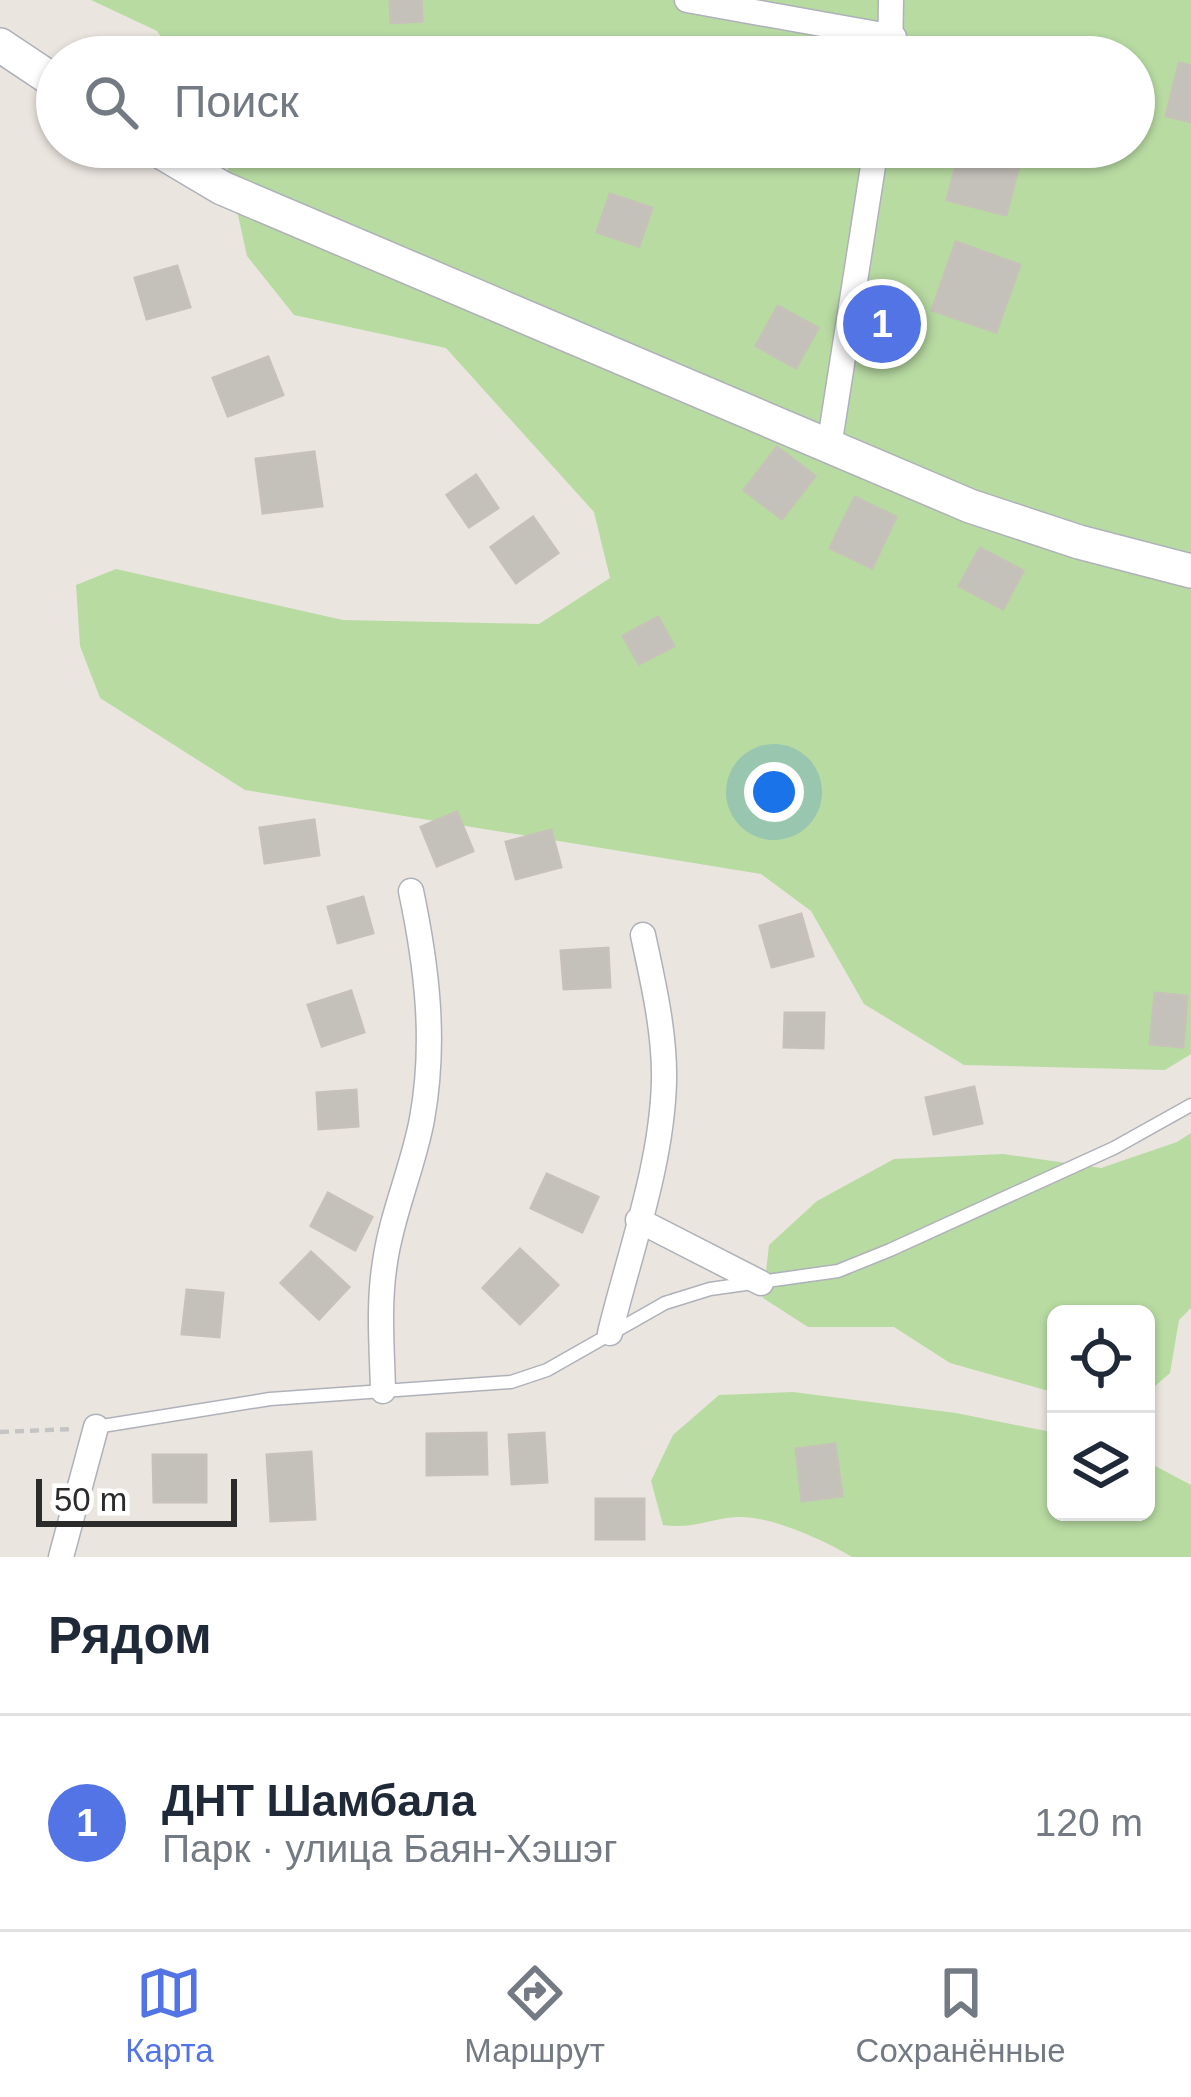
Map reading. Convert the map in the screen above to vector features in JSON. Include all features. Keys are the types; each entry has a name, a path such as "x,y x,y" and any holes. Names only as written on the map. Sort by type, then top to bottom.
{"street":[{"path":"687,0 844,36"},
{"path":"891,0 892,36"},
{"path":"0,45 36,69"},
{"path":"188,168 221,188 970,506 1078,542 1191,571"},
{"path":"829,447 873,168"},
{"path":"382,1391 385,1259 422,1122 428,1070 430,1002 411,891"},
{"path":"610,1333 657,1148 664,1080 660,1020 643,934"},
{"path":"638,1220 761,1283"},
{"path":"61,1557 96,1427"}],"lane":[{"path":"96,1427 248,1402 511,1382 547,1370 665,1303 710,1288 838,1271 890,1250 1114,1148 1191,1105"}],"path":[{"path":"0,1432 96,1427"}],"green space":[{"path":"91,0 1191,0 1191,1054 1165,1070 964,1065 864,1004 811,911 761,874 245,790 100,698 80,646 76,585 116,569 343,620 539,624 610,578 594,512 446,348 294,315 247,256 228,168 1155,168 1155,36 160,36"},
{"path":"1191,1133 1191,1308 1179,1320 1170,1373 1155,1386 1155,1305 1047,1305 1047,1390 950,1363 894,1327 808,1327 763,1298 769,1245 817,1201 894,1159 1003,1154 1101,1168"},
{"path":"793,1392 956,1413 1047,1431 1047,1521 1155,1521 1155,1466 1191,1485 1191,1557 852,1557 797,1530 750,1517 663,1525 651,1481 673,1435 719,1395"}],"building":[{"path":"390,0 421,0 422,21 391,23"},
{"path":"1179,63 1191,66 1191,122 1166,116"},
{"path":"955,168 1018,169 1006,215 947,200"},
{"path":"610,194 652,208 639,246 597,232"},
{"path":"956,242 1020,265 996,332 932,310"},
{"path":"177,266 190,307 147,319 135,278"},
{"path":"778,306 818,328 796,368 756,346"},
{"path":"268,357 283,395 228,416 213,378"},
{"path":"777,447 815,476 782,519 744,490"},
{"path":"314,452 322,506 263,513 256,459"},
{"path":"476,475 498,508 469,527 447,495"},
{"path":"855,497 896,517 872,568 830,548"},
{"path":"533,517 558,553 516,583 491,547"},
{"path":"980,548 1023,571 1003,609 959,586"},
{"path":"658,617 674,646 639,664 623,636"},
{"path":"457,812 473,851 437,866 421,827"},
{"path":"314,820 319,855 265,863 260,828"},
{"path":"551,830 561,867 516,879 506,842"},
{"path":"363,897 373,933 338,943 328,907"},
{"path":"801,914 813,956 772,967 760,926"},
{"path":"608,948 610,987 564,989 561,951"},
{"path":"351,991 364,1032 322,1046 308,1005"},
{"path":"1155,993 1187,996 1183,1047 1150,1044"},
{"path":"785,1013 824,1013 823,1048 784,1047"},
{"path":"974,1087 982,1123 934,1134 926,1098"},
{"path":"356,1090 358,1126 319,1129 317,1093"},
{"path":"547,1174 598,1197 582,1232 531,1208"},
{"path":"328,1193 372,1217 355,1250 311,1226"},
{"path":"520,1249 558,1285 520,1324 483,1288"},
{"path":"311,1252 349,1287 319,1319 281,1283"},
{"path":"187,1290 223,1293 219,1337 182,1334"},
{"path":"486,1433 487,1474 427,1475 427,1434"},
{"path":"544,1433 547,1482 512,1484 509,1435"},
{"path":"835,1444 842,1496 802,1501 796,1449"},
{"path":"311,1452 315,1519 271,1521 267,1455"},
{"path":"153,1455 206,1455 206,1502 154,1502"},
{"path":"596,1499 644,1499 644,1539 596,1539"}],"place":[{"name":"ДНТ Шамбала","path":"882,324"}]}
